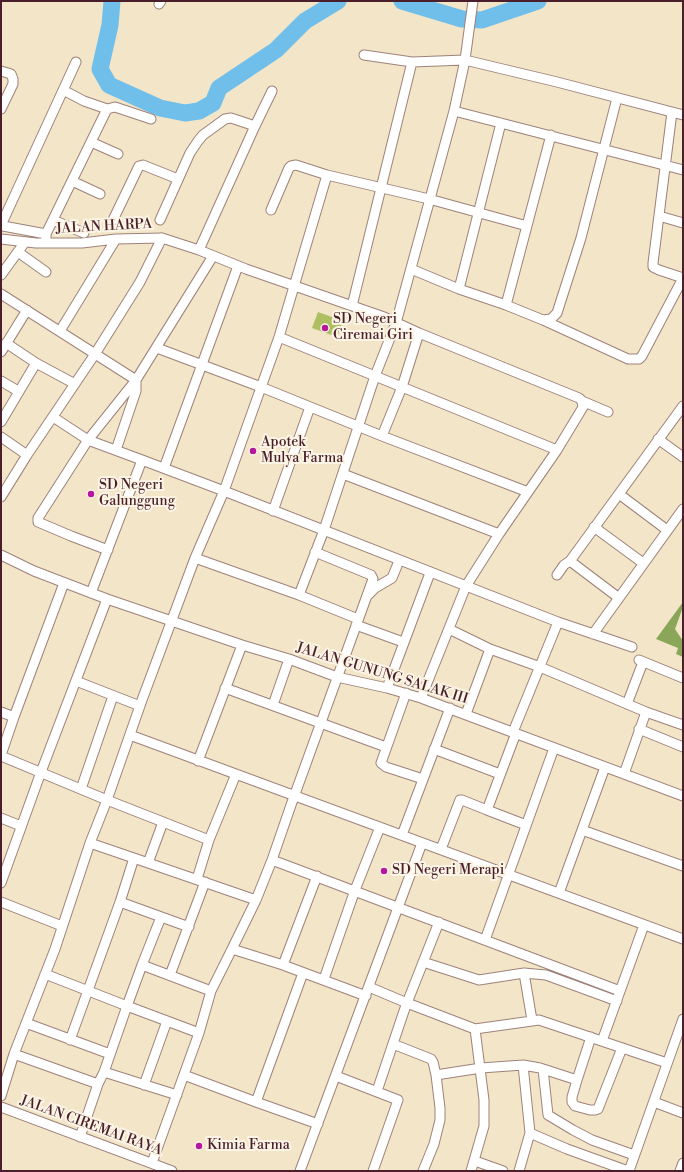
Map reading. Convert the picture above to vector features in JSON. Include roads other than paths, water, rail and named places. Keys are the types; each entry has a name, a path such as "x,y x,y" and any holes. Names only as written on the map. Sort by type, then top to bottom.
{"street":[{"path":"299,595 324,530 375,376 396,323 454,111 465,60 473,1"},
{"path":"364,55 412,62 465,60 683,115"},
{"path":"76,62 2,223 3,226 46,239 53,220 107,109"},
{"path":"352,306 412,62"},
{"path":"1,71 11,74 13,84 1,109"},
{"path":"63,90 84,101 107,109 115,107 151,119"},
{"path":"199,250 272,90"},
{"path":"543,320 551,319 557,313 582,238 617,98"},
{"path":"454,111 605,150 666,164 683,170"},
{"path":"411,269 459,289 506,305 543,320 628,359 639,358 642,356 683,278 653,267 672,112"},
{"path":"160,220 178,179 198,141 225,119 231,118 255,126"},
{"path":"459,289 501,122"},
{"path":"506,305 551,135"},
{"path":"90,142 118,154"},
{"path":"113,220 139,166 143,165 178,179"},
{"path":"271,210 289,168 296,165 328,175 429,199 527,226"},
{"path":"1,1096 14,1054 45,974 90,843 107,800 140,706 195,558 224,491 280,337 328,175"},
{"path":"72,181 100,194"},
{"path":"659,216 683,223"},
{"path":"53,220 84,233"},
{"path":"1,497 4,486 95,354 140,282 162,238"},
{"name":"JALAN HARPA","path":"1,239 25,242 46,239 82,243 116,239 162,238 199,250 238,266 396,323 579,398 582,402 608,412"},
{"path":"60,331 116,239"},
{"path":"1,275 25,242"},
{"path":"18,252 46,272"},
{"path":"108,550 71,536 38,522 37,520 88,440 136,380 213,256"},
{"path":"164,468 238,266"},
{"path":"1,294 136,380"},
{"path":"1,352 27,310"},
{"path":"382,436 402,387 419,333"},
{"path":"280,337 557,450"},
{"path":"6,343 75,384"},
{"path":"157,348 261,387 382,436 528,492"},
{"path":"1,422 36,362"},
{"path":"116,450 136,391 136,380"},
{"path":"1,381 18,391"},
{"path":"421,698 466,586 541,470 557,450 583,407 582,402"},
{"path":"557,575 564,564 570,561 683,406"},
{"path":"273,511 310,407"},
{"path":"52,417 88,440 224,491 399,561 558,622 632,647"},
{"path":"1,437 27,454"},
{"path":"658,439 683,457"},
{"path":"91,593 142,460"},
{"path":"342,474 499,534"},
{"path":"619,494 667,530"},
{"path":"593,634 683,509"},
{"path":"594,527 643,564"},
{"path":"158,1167 177,1095 199,1033 210,991 256,900 272,860 373,579 371,575 315,552"},
{"path":"1,567 3,557"},
{"name":"JALAN GUNUNG SALAK III","path":"3,557 64,583 107,599 242,645 289,659 337,677 406,693 450,708 683,796"},
{"path":"195,558 299,595 403,642"},
{"path":"367,596 375,588 392,578 399,561"},
{"path":"570,561 619,598"},
{"path":"387,688 430,573"},
{"path":"64,583 1,755 107,800 210,840"},
{"path":"1,883 41,772 107,599"},
{"path":"487,810 514,732 558,622"},
{"path":"450,629 490,648 540,667 646,712 683,724"},
{"path":"198,760 242,645"},
{"path":"466,714 490,648"},
{"path":"273,705 289,659"},
{"path":"627,704 641,661 683,678"},
{"path":"76,681 140,706"},
{"path":"225,688 386,747"},
{"path":"406,693 381,761 382,765 423,780"},
{"path":"81,789 113,696"},
{"path":"402,835 450,708"},
{"path":"1,712 14,718"},
{"path":"624,774 646,712"},
{"path":"639,729 683,747"},
{"path":"130,735 294,797 441,849 683,939"},
{"path":"485,940 554,748"},
{"path":"434,749 500,774"},
{"path":"559,893 605,767"},
{"path":"170,976 189,927 210,840 236,774"},
{"path":"441,849 460,800 526,825"},
{"path":"1,818 21,826"},
{"path":"148,863 163,822"},
{"path":"324,979 355,890 380,827"},
{"path":"582,830 683,866"},
{"path":"90,843 256,900"},
{"path":"300,1171 422,843"},
{"path":"70,1040 120,902 134,858"},
{"path":"272,860 620,991"},
{"path":"283,965 317,876"},
{"path":"1,902 62,926"},
{"path":"120,902 189,927"},
{"path":"80,1137 142,965 162,917"},
{"path":"377,1091 407,1003 439,922"},
{"path":"602,1041 644,925"},
{"path":"232,950 407,1003 475,1029 539,1020 667,1063"},
{"path":"423,962 479,980 524,973 546,975 617,1001"},
{"path":"142,965 210,991"},
{"path":"256,1102 303,972"},
{"path":"524,973 532,1020"},
{"path":"45,974 88,992 199,1033"},
{"path":"530,1133 567,1149 628,1171 683,1019"},
{"path":"144,1085 167,1021"},
{"path":"26,1023 110,1054"},
{"path":"471,1171 484,1126 484,1100 475,1029"},
{"path":"591,1037 572,1097 572,1102 575,1106 590,1110 598,1109 622,1048"},
{"path":"393,1044 431,1059 433,1062 440,1108 440,1120 434,1144 423,1171"},
{"path":"14,1054 98,1084"},
{"path":"436,1075 481,1068 523,1064 577,1080"},
{"path":"519,1171 530,1133 523,1064"},
{"path":"543,1069 548,1115 592,1140 634,1155"},
{"path":"104,1072 177,1095"},
{"path":"184,1075 318,1124"},
{"path":"336,1076 377,1091 398,1101 373,1171"},
{"path":"654,1102 683,1113"},
{"name":"JALAN CIREMAI RAYA","path":"1,1107 172,1171"},
{"path":"475,1161 503,1171"},
{"path":"680,1171 683,1163"}],"waterway":[{"path":"112,1 110,25 100,69 109,85 160,108 185,113 199,111 213,103 219,88 276,50 305,21 338,1"},
{"path":"402,1 462,19 482,20 538,1"}],"place":[{"name":"SD Negeri Ciremai Giri","path":"325,328"},
{"name":"Apotek Mulya Farma","path":"253,451"},
{"name":"SD Negeri Galunggung","path":"91,494"},
{"name":"SD Negeri Merapi","path":"384,871"},
{"name":"Kimia Farma","path":"199,1146"}]}
